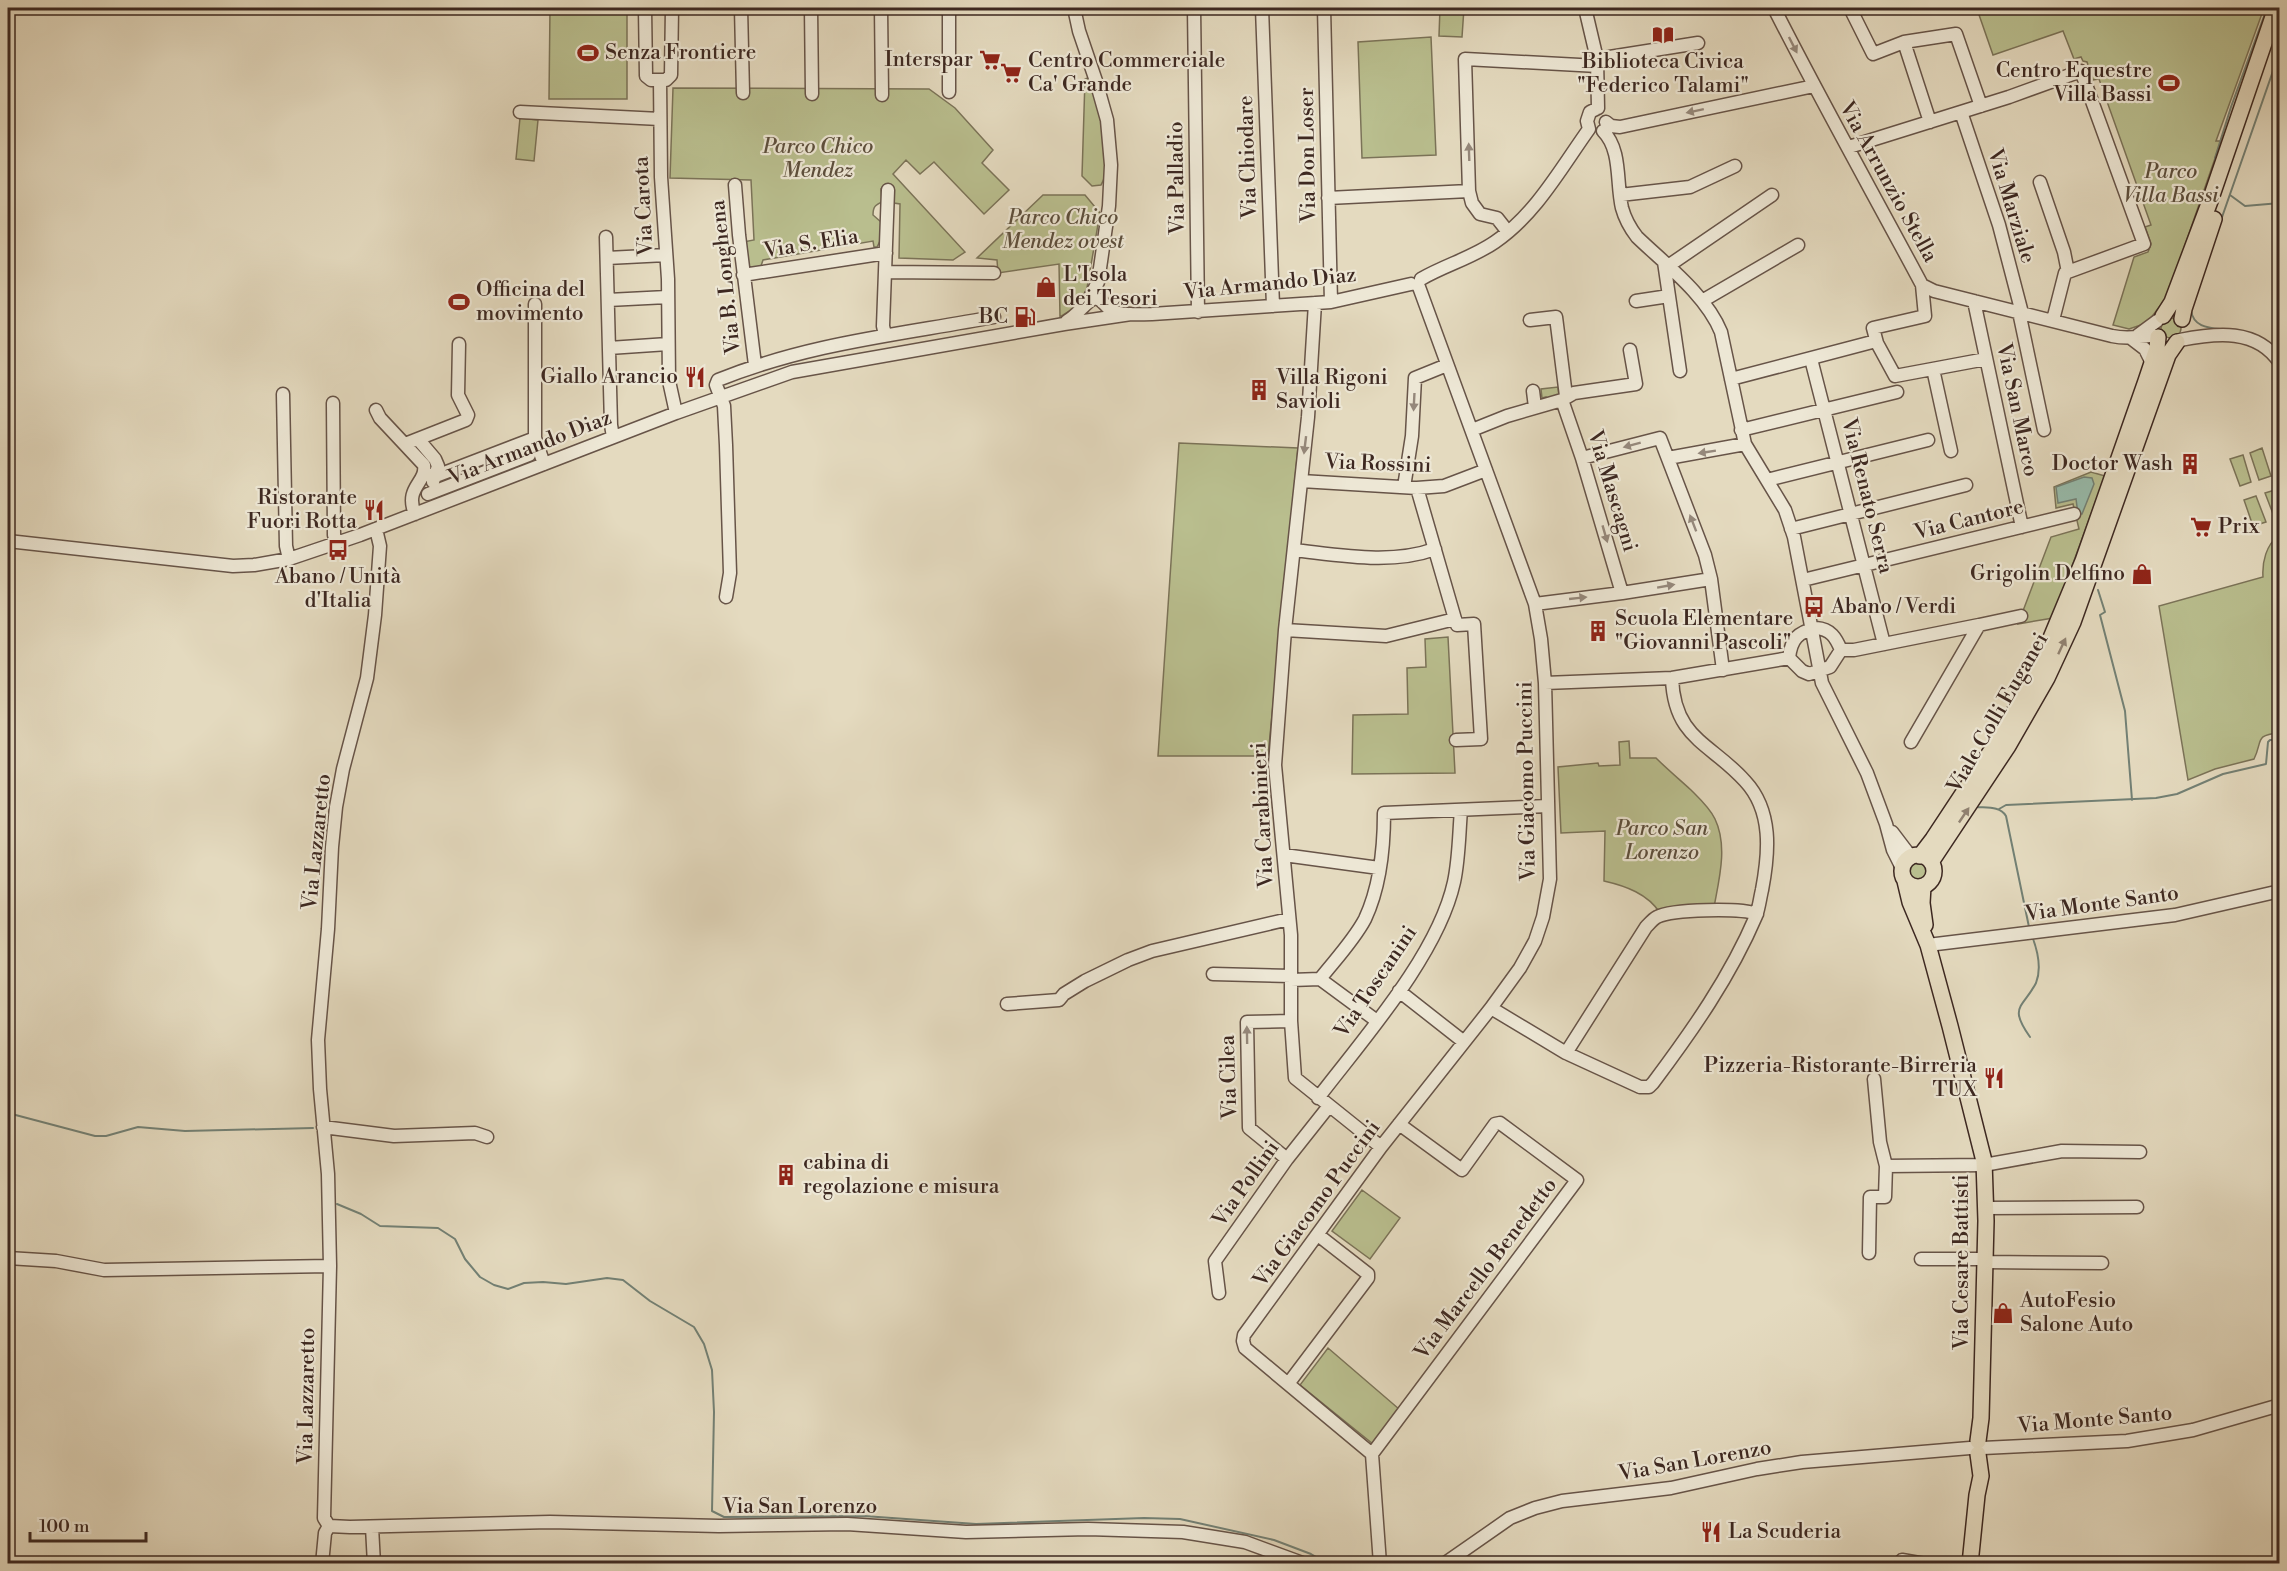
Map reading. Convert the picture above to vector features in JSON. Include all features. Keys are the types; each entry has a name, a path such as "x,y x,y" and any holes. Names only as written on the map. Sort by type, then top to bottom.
{"main road":[{"name":"Viale Colli Euganei","path":"1914,865 1999,739 2038,669 2083,561 2157,348 2159,327 2172,302 2210,201 2276,8"},
{"name":"Viale Colli Euganei","path":"1914,865 2008,746 2047,678 2073,622 2168,355 2185,331 2183,320 2191,288 2280,26"},
{"path":"2178,341 2166,343 2159,327 2173,314 2183,320"},
{"path":"1914,865 1914,886 1923,886"},
{"name":"Via Cesare Battisti","path":"1928,945 1910,902 1914,865 1933,876 1923,886 1922,903 1928,945 1984,1165 1985,1261 1981,1418 1977,1448 1981,1476 1970,1563"}],"street":[{"path":"645,8 646,76 651,80 666,80 671,75 672,8"},
{"path":"741,8 742,93"},
{"path":"810,8 812,94"},
{"path":"881,8 882,94"},
{"path":"949,8 949,92"},
{"path":"1074,8 1108,129 1111,165 1109,206 1098,282 1086,304 1085,312 1096,319 1106,313 1098,282"},
{"name":"Via Palladio","path":"1194,8 1198,312"},
{"name":"Via Chiodare","path":"1262,8 1273,306"},
{"name":"Via Don Loser","path":"1324,8 1331,302"},
{"path":"1585,8 1597,62 1598,108"},
{"name":"Via Arrunzio Stella","path":"1774,8 1813,85 1922,285 1934,291 2132,339"},
{"path":"1851,8 1873,54 1904,42 1956,34 1981,106"},
{"path":"1904,42 1930,122"},
{"path":"1508,232 1497,218 1480,214 1472,203 1469,191 1465,59 1558,65 1597,62 1698,43"},
{"path":"1848,147 1981,106 2078,71 2084,73 2144,244 2068,272 2064,277 2054,320"},
{"name":"Via Carota","path":"660,80 661,177 666,255 669,381 676,413"},
{"path":"1598,108 1590,112 1587,121 1589,129 1594,133 1605,126 1620,127 1813,85"},
{"path":"1598,108 1604,112 1605,126"},
{"path":"520,112 660,119"},
{"name":"Via Marziale","path":"1961,112 1999,225 2021,312"},
{"name":"Via Cesare Battisti","path":"1605,126 1612,143 1622,207 1628,224 1637,237 1702,301 1716,319 1745,444 1785,510 1791,530 1803,580 1819,671 1825,690 1867,773 1893,850 1914,865"},
{"name":"Via Armando Diaz","path":"8,541 211,565 254,565 289,559 415,514 537,461 613,437 792,372 1131,314 1198,312 1331,302 1417,283 1475,254 1508,232 1539,199 1589,129"},
{"path":"1620,195 1690,187 1735,166"},
{"path":"2040,182 2064,252 2068,272"},
{"name":"Via B. Longhena","path":"735,185 743,275 755,365"},
{"path":"885,335 883,326 888,190"},
{"path":"1328,198 1469,191"},
{"path":"1680,371 1666,264 1772,195"},
{"path":"606,237 613,437"},
{"path":"1702,301 1797,245"},
{"name":"Via S. Elia","path":"743,275 886,253"},
{"path":"607,258 666,255"},
{"path":"885,272 994,273"},
{"name":"Via Giacomo Puccini","path":"1288,1383 1245,1348 1243,1341 1245,1335 1381,1147 1520,968 1535,941 1543,917 1550,879 1545,683 1535,604 1417,283"},
{"path":"1922,285 1925,316 1873,328 1876,341 1895,376 1986,359"},
{"path":"1636,301 1669,296"},
{"path":"608,300 667,297"},
{"path":"1086,304 1095,298 1104,303"},
{"name":"Via San Marco","path":"1974,301 2022,527"},
{"name":"Via Armando Diaz","path":"1104,303 1115,311 1131,314"},
{"name":"Via Carabinieri","path":"1289,919 1275,765 1285,630 1308,417 1315,303"},
{"path":"428,494 537,461 535,304"},
{"name":"Via Armando Diaz","path":"1064,324 1086,304"},
{"path":"2021,312 2044,430"},
{"path":"726,597 730,573 726,445 724,406 716,386 718,380 755,365 815,348 994,317"},
{"name":"Via Mascagni","path":"1530,320 1556,317 1564,398 1622,593"},
{"path":"977,320 980,339"},
{"path":"2183,320 2208,335"},
{"path":"2152,363 2145,350 2132,339 2159,327"},
{"path":"2178,341 2208,335 2236,335 2263,344 2280,363"},
{"path":"1731,379 1876,341"},
{"path":"405,444 466,420 468,415 458,395 459,344"},
{"path":"609,348 668,344"},
{"path":"1472,430 1574,393 1636,384 1630,350"},
{"name":"Via Renato Serra","path":"1811,359 1884,644"},
{"path":"1404,487 1412,436 1415,378 1447,365"},
{"path":"1933,369 1951,451"},
{"path":"1533,391 1536,407"},
{"path":"1741,430 1897,392"},
{"path":"283,394 286,546 289,559"},
{"path":"333,403 334,535 336,543"},
{"path":"376,410 380,418 424,465 430,475 429,508"},
{"path":"430,475 535,438"},
{"path":"1582,458 1660,438 1705,555 1711,579 1723,670"},
{"path":"415,514 411,501 413,490 438,466 418,439"},
{"path":"1767,480 1928,440"},
{"path":"1668,458 1745,444"},
{"name":"Via Rossini","path":"1301,481 1417,488 1444,486 1486,470"},
{"path":"1791,530 1966,485"},
{"path":"1417,488 1457,625 1474,624 1481,739 1456,740"},
{"name":"Via Cantore","path":"1803,580 1865,567 2074,514"},
{"name":"Via Lazzaretto","path":"329,1526 324,1518 330,1266 328,1174 318,1040 328,929 332,847 343,769 367,678 375,615 380,546 376,529"},
{"path":"1294,550 1401,558 1435,549"},
{"path":"1535,604 1711,579"},
{"path":"1789,658 1802,671 1809,674 1830,667 1841,650 1884,644 2021,616"},
{"path":"1285,630 1386,636 1455,619"},
{"path":"1911,742 1979,625"},
{"path":"1789,658 1791,646 1797,635 1811,629 1827,630 1834,636 1841,650"},
{"path":"1545,683 1672,678 1789,658"},
{"path":"1491,1008 1566,1053 1640,1087 1651,1085 1709,1004 1732,965 1757,914 1769,846 1765,822 1747,782 1701,745 1687,728 1675,702 1672,678"},
{"path":"1320,979 1365,920 1374,894 1379,868 1384,813 1548,806"},
{"name":"Via Toscanini","path":"1324,1102 1429,943 1450,896 1457,862 1461,810"},
{"path":"1284,855 1379,868"},
{"name":"Via Monte Santo","path":"1928,945 2175,915 2280,891"},
{"path":"1566,1053 1646,927 1657,917 1698,911 1748,910 1757,914"},
{"path":"1007,1004 1059,1000 1084,981 1152,951 1289,919 1291,1022 1295,1078 1381,1147"},
{"path":"1213,974 1320,979 1377,1021"},
{"path":"1399,991 1464,1042"},
{"name":"Via Cilea","path":"1287,1159 1249,1128 1246,1022 1291,1022"},
{"path":"1869,1253 1870,1197 1885,1197 1886,1166 1880,1142 1874,1079"},
{"name":"Via Pollini","path":"1219,1293 1215,1261 1324,1102"},
{"name":"Via Marcello Benedetto","path":"1372,1454 1577,1180 1500,1123 1495,1124 1461,1170 1399,1124"},
{"path":"323,1127 394,1136 475,1133 487,1137"},
{"path":"1886,1166 1984,1165 2062,1151 2140,1152"},
{"path":"1986,1208 2137,1207"},
{"path":"1318,1235 1368,1274 1368,1278 1288,1383 1372,1454 1380,1563"},
{"path":"8,1258 56,1261 104,1270 330,1266"},
{"path":"1921,1259 2102,1263"},
{"name":"Via Monte Santo","path":"1977,1448 2127,1441 2193,1430 2280,1405"},
{"name":"Via San Lorenzo","path":"1444,1563 1510,1518 1562,1501 1671,1488 1757,1469 1802,1462 1977,1448"},
{"name":"Via San Lorenzo","path":"329,1526 550,1522 719,1526 847,1524 966,1532 1088,1529 1183,1532 1245,1542 1305,1563"},
{"path":"322,1563 325,1533 329,1526"},
{"path":"372,1527 374,1563"},
{"path":"1899,1563 1902,1560 1925,1563"}],"green space":[{"name":"Senza Frontiere","path":"550,8 627,8 627,99 549,99"},
{"path":"1440,8 1464,8 1462,37 1439,36"},
{"name":"Centro Equestre Villa Bassi","path":"2264,8 2216,141 2221,141 2165,303 2147,323 2129,329 2113,325 2134,257 2148,252 2151,244 2145,227 2151,225 2099,79 2093,80 2087,62 2081,57 2074,59 2063,31 1993,55 1977,9"},
{"path":"1431,37 1436,155 1362,158 1358,42"},
{"path":"1090,77 1103,132 1106,163 1101,185 1092,186 1082,176 1085,79"},
{"name":"Parco Chico Mendez","path":"673,88 929,89 955,108 993,150 982,163 1009,190 984,214 934,162 920,174 906,160 893,174 965,252 953,260 899,258 900,204 894,203 893,188 881,189 882,202 873,210 873,215 881,222 882,237 877,247 874,247 873,241 763,260 761,266 751,268 746,263 743,242 754,240 751,180 670,178"},
{"path":"520,118 538,120 534,161 516,159"},
{"name":"Parco Chico Mendez ovest","path":"1043,195 1085,195 1100,213 1087,288 1079,305 1060,317 1059,264 998,273 997,260 977,258"},
{"path":"2171,318 2178,321 2181,328 2178,335 2171,338 2164,335 2161,328 2164,321"},
{"path":"1558,387 1559,397 1547,400 1546,397 1542,398 1541,389"},
{"path":"1179,443 1298,448 1268,756 1158,756"},
{"path":"2262,448 2271,476 2259,480 2250,453"},
{"path":"2243,455 2251,482 2240,486 2230,459"},
{"path":"2091,472 2105,476 2053,618 2018,624 2051,537 2079,529 2073,504 2056,508 2054,487"},
{"path":"2278,489 2279,517 2275,519 2265,493"},
{"path":"2256,496 2266,522 2253,526 2244,500"},
{"path":"2279,535 2279,733 2262,737 2254,759 2215,769 2188,780 2159,606 2263,577 2266,554"},
{"path":"1448,637 1455,773 1352,774 1353,715 1408,714 1407,668 1426,667 1425,639"},
{"name":"Parco San Lorenzo","path":"1629,741 1630,758 1656,758 1701,800 1715,819 1719,829 1722,852 1714,907 1660,913 1655,906 1636,892 1604,881 1605,831 1561,833 1558,767 1598,763 1599,766 1620,765 1619,742"},
{"path":"1918,860 1926,863 1929,871 1926,879 1918,882 1910,879 1907,871 1910,863"},
{"path":"1362,1190 1400,1218 1370,1259 1332,1231"},
{"path":"1328,1348 1399,1409 1373,1444 1300,1385"}],"shaded area":[{"path":"2084,477 2092,478 2094,484 2082,514 2078,514 2076,499 2058,503 2056,487"}],"waterway":[{"path":"2215,167 2215,158 2231,107 2267,8"},
{"path":"2221,220 2280,51"},
{"path":"2230,195 2245,206 2280,203"},
{"path":"2191,310 2198,323 2220,329"},
{"path":"2098,590 2105,612 2100,615 2125,711 2132,800"},
{"path":"1999,809 2006,805 2156,798 2177,794 2223,774 2266,764 2268,742 2280,740"},
{"path":"1976,807 1997,809 2006,816 2029,927"},
{"path":"2030,1037 2023,1027 2019,1013 2038,977 2038,959 2032,936"},
{"path":"8,1113 95,1136 106,1136 138,1127 185,1131 313,1128"},
{"path":"337,1204 361,1214 380,1226 438,1228 455,1239 465,1259 480,1277 494,1285 508,1289 524,1283 566,1284 607,1278 623,1280 650,1301 694,1327 704,1344 712,1370 714,1412 712,1511 724,1517 864,1516 976,1524 1144,1518 1180,1519 1274,1540 1311,1554 1328,1564"}],"place":[{"name":"Biblioteca Civica \"Federico Talami\"","path":"1663,35"},
{"name":"Senza Frontiere","path":"588,53"},
{"name":"Interspar","path":"990,60"},
{"name":"Centro Commerciale Ca' Grande","path":"1011,73"},
{"name":"Centro Equestre Villa Bassi","path":"2169,83"},
{"name":"L'Isola dei Tesori","path":"1046,287"},
{"name":"Officina del movimento","path":"459,302"},
{"name":"BC","path":"1025,317"},
{"name":"Giallo Arancio","path":"695,377"},
{"name":"Villa Rigoni Savioli","path":"1259,390"},
{"name":"Doctor Wash","path":"2190,464"},
{"name":"Ristorante Fuori Rotta","path":"374,510"},
{"name":"Prix","path":"2201,527"},
{"name":"Abano / Unità d'Italia","path":"338,550"},
{"name":"Grigolin Delfino","path":"2142,574"},
{"name":"Abano / Verdi","path":"1814,607"},
{"name":"Scuola Elementare \"Giovanni Pascoli\"","path":"1598,631"},
{"name":"Pizzeria-Ristorante-Birreria TUX","path":"1994,1078"},
{"name":"cabina di regolazione e misura","path":"786,1175"},
{"name":"AutoFesio Salone Auto","path":"2003,1313"},
{"name":"La Scuderia","path":"1711,1532"}],"park label":[{"name":"Parco Villa Bassi","path":"2171,184"}]}
